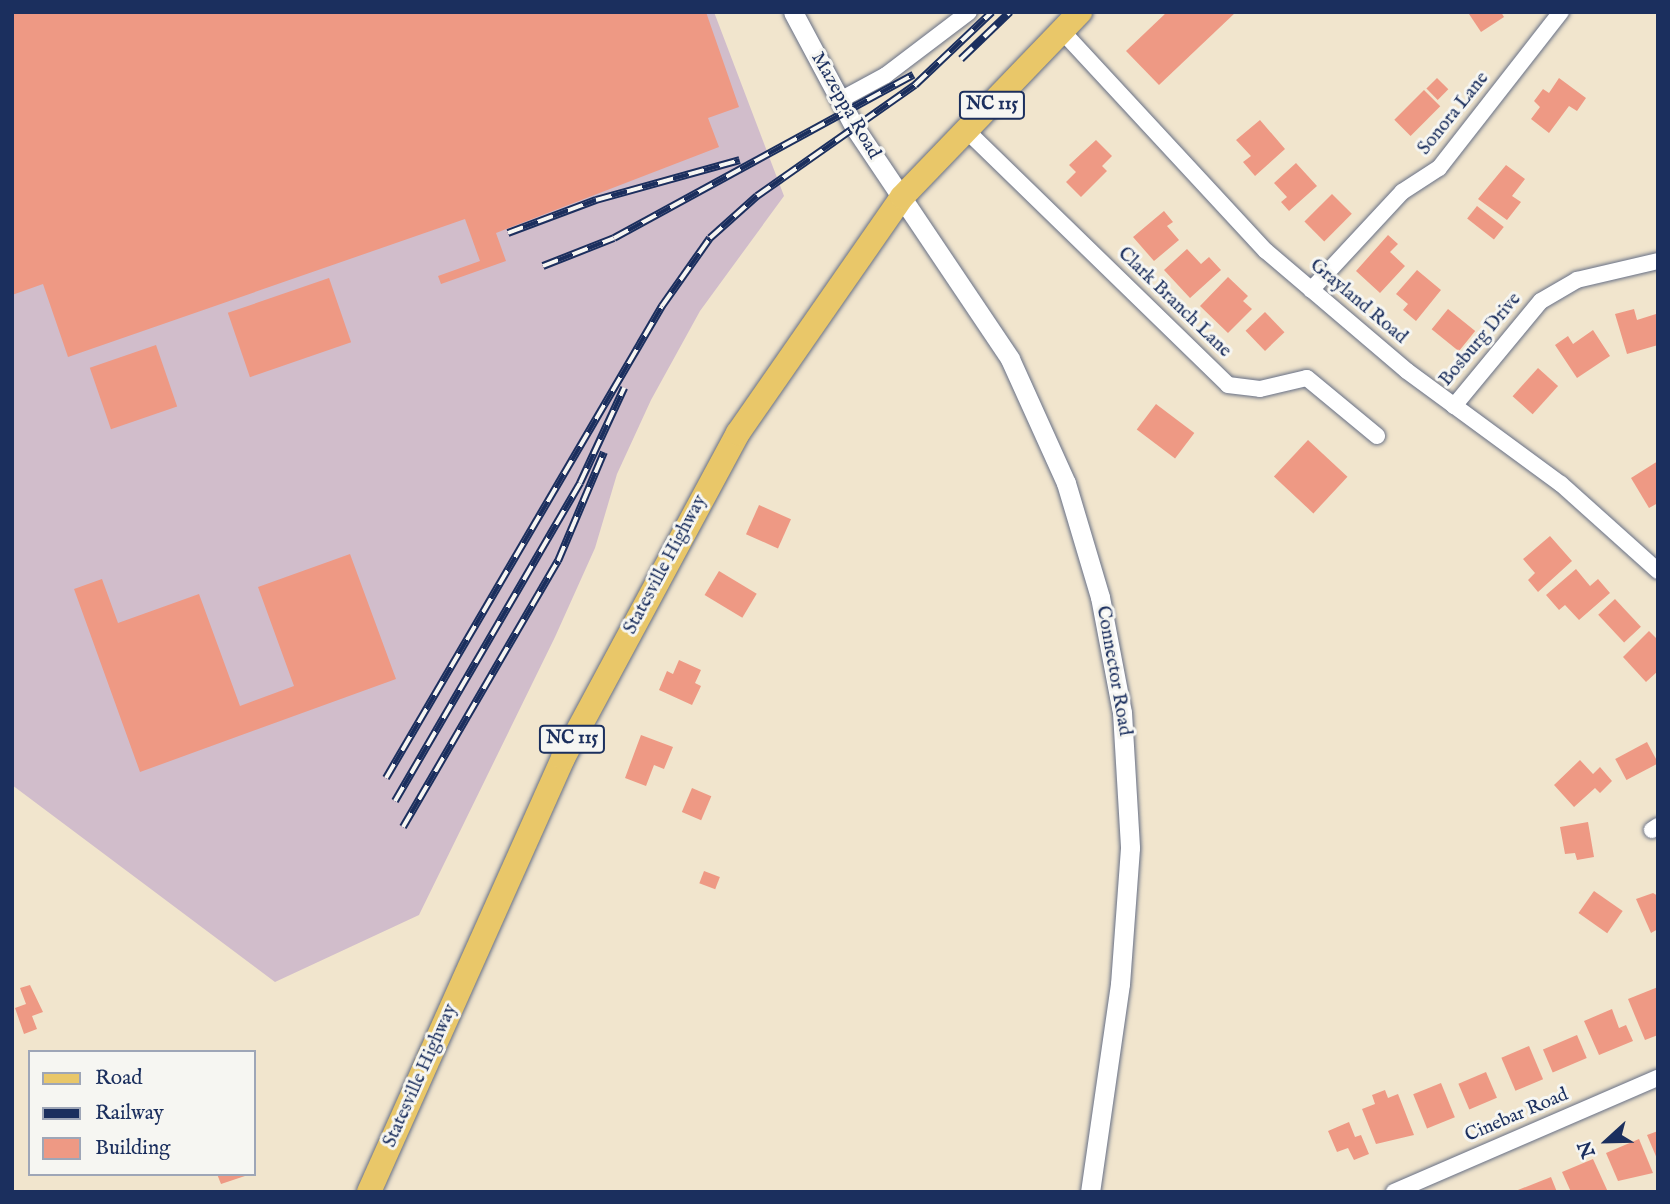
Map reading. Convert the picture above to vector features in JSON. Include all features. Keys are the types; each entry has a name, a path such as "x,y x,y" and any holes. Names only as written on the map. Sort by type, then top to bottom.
{"main road":[{"name":"Statesville Highway","path":"369,1192 563,758 738,433 902,197 1080,12"}],"street":[{"name":"Mazeppa Road","path":"793,12 840,100 902,197"},
{"path":"840,100 886,75 969,12"},
{"name":"Sonora Lane","path":"1311,290 1402,192 1440,169 1561,12"},
{"name":"Grayland Road","path":"1062,31 1180,162 1311,290 1454,406 1561,484 1657,568"},
{"name":"Clark Branch Lane","path":"967,131 1228,385 1260,389 1307,378 1377,436"},
{"name":"Connector Road","path":"902,197 977,303 1044,427 1084,538 1111,648 1129,784 1130,848 1120,984 1090,1192"},
{"name":"Bosburg Drive","path":"1454,406 1541,301 1577,280 1658,261"},
{"name":"Cinebar Road","path":"1394,1192 1658,1078"}],"shaded area":[{"path":"12,12 714,12 784,196 700,311 651,400 617,474 595,548 555,637 419,915 275,982 12,785"}],"building":[{"path":"12,12 706,12 739,107 708,118 719,147 496,233 506,261 441,284 438,276 480,261 465,219 68,357 43,284 12,295"},
{"path":"1167,12 1236,12 1159,85 1126,51"},
{"path":"1501,12 1504,17 1481,32 1469,14"},
{"path":"1437,78 1448,89 1438,100 1426,89"},
{"path":"1559,78 1586,98 1577,111 1569,106 1549,133 1531,119 1540,107 1534,101 1543,89 1549,93"},
{"path":"1424,90 1440,106 1411,136 1394,120"},
{"path":"1260,120 1285,149 1255,176 1243,162 1251,156 1236,140"},
{"path":"1096,140 1112,156 1102,166 1107,171 1081,197 1066,182 1076,172 1069,165"},
{"path":"1296,163 1317,186 1289,211 1281,202 1287,197 1274,183"},
{"path":"1506,165 1525,179 1512,196 1521,202 1507,220 1478,199"},
{"path":"1332,194 1352,214 1324,241 1304,222"},
{"path":"1477,206 1504,227 1494,240 1467,219"},
{"path":"1164,211 1173,222 1167,226 1179,240 1154,261 1133,237"},
{"path":"1388,235 1398,244 1390,252 1405,266 1380,293 1356,271"},
{"path":"1187,249 1201,264 1209,257 1221,270 1190,298 1164,270"},
{"path":"1417,270 1441,290 1416,321 1403,310 1408,304 1396,294"},
{"path":"1228,277 1248,296 1243,301 1252,309 1228,333 1200,306"},
{"path":"329,278 351,342 250,377 228,313"},
{"path":"1448,309 1475,331 1459,351 1432,329"},
{"path":"1634,309 1637,320 1656,314 1658,345 1627,354 1615,314"},
{"path":"1265,312 1284,332 1265,351 1246,331"},
{"path":"1593,330 1610,356 1577,378 1555,345 1568,336 1573,344"},
{"path":"156,345 177,406 111,429 90,368"},
{"path":"1538,368 1558,386 1533,414 1513,396"},
{"path":"1156,404 1194,433 1175,458 1137,430"},
{"path":"1308,440 1347,477 1313,513 1274,477"},
{"path":"1658,461 1658,503 1649,508 1631,478"},
{"path":"759,505 791,519 778,548 746,534"},
{"path":"1550,536 1572,561 1538,592 1528,580 1535,573 1523,559"},
{"path":"350,554 396,679 140,772 74,589 102,579 118,623 199,594 240,706 294,686 258,587"},
{"path":"1576,569 1590,586 1598,579 1610,593 1579,620 1565,605 1559,610 1546,595"},
{"path":"719,571 757,594 742,618 705,595"},
{"path":"1615,599 1641,627 1624,642 1598,615"},
{"path":"1649,631 1658,640 1658,671 1646,682 1623,657"},
{"path":"679,660 701,670 695,683 701,686 692,705 659,690 667,671 673,674"},
{"path":"641,735 673,747 664,769 654,765 646,786 625,778"},
{"path":"1647,742 1658,763 1626,780 1615,759"},
{"path":"1580,760 1593,774 1600,767 1612,781 1600,793 1595,788 1574,807 1554,785"},
{"path":"692,788 711,796 701,820 682,812"},
{"path":"1588,822 1594,857 1577,860 1575,853 1565,854 1560,827"},
{"path":"704,871 720,877 715,889 699,883"},
{"path":"1594,891 1623,911 1607,933 1579,913"},
{"path":"1653,893 1658,896 1658,929 1651,933 1636,899"},
{"path":"30,985 43,1012 32,1016 37,1029 24,1034 15,1008 26,1004 20,988"},
{"path":"1658,987 1658,1035 1645,1040 1628,999"},
{"path":"1612,1009 1619,1028 1626,1025 1633,1041 1599,1055 1584,1021"},
{"path":"1577,1035 1587,1058 1553,1072 1543,1049"},
{"path":"1529,1046 1543,1079 1515,1091 1501,1058"},
{"path":"1486,1072 1497,1098 1469,1109 1458,1084"},
{"path":"1441,1083 1455,1117 1427,1129 1413,1094"},
{"path":"1385,1090 1388,1098 1398,1094 1414,1135 1376,1144 1362,1109 1375,1104 1372,1095"},
{"path":"1349,1122 1355,1137 1361,1135 1369,1154 1354,1160 1348,1148 1337,1152 1328,1131"},
{"path":"1658,1131 1658,1161 1647,1135"},
{"path":"1639,1139 1653,1173 1618,1181 1606,1153"},
{"path":"1593,1159 1608,1192 1571,1192 1562,1172"},
{"path":"218,1176 245,1176 221,1184"},
{"path":"1551,1177 1557,1192 1513,1192"}],"railway":[{"path":"386,778 662,306 710,238 757,196 915,85 992,12"},
{"path":"961,59 1010,12"},
{"path":"543,266 614,238 913,75"},
{"path":"508,233 596,200 740,160"},
{"path":"395,801 580,483 624,388"},
{"path":"403,827 558,561 604,452"}]}
